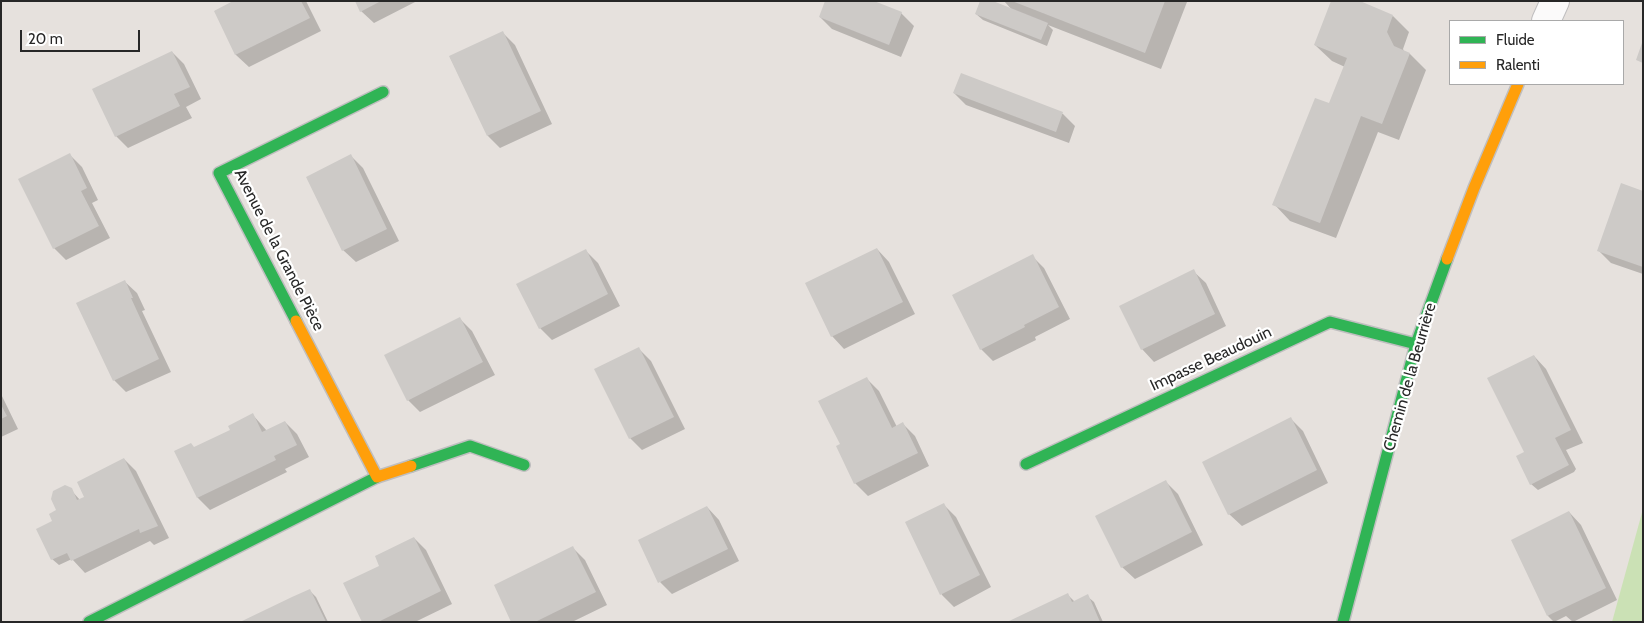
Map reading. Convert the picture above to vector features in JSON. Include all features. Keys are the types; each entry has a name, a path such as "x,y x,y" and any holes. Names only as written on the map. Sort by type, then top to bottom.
{"street":[{"path":"1546,20 1554,1"},
{"name":"Chemin de la Beurrière","path":"1343,622 1416,344 1474,188 1518,85"},
{"name":"Avenue de la Grande Pièce","path":"377,477 219,173 383,92"},
{"name":"Impasse Beaudouin","path":"1026,464 1330,322 1416,344"},
{"path":"88,622 377,477 470,446 524,465"}],"green space":[{"path":"1643,509 1643,622 1612,622"}],"building":[{"path":"233,1 301,1 310,18 235,55 214,11"},
{"path":"355,1 381,1 360,12"},
{"path":"825,1 874,1 902,12 889,45 819,17"},
{"path":"980,1 993,1 1048,23 1041,40 975,14"},
{"path":"1012,1 1165,1 1145,53"},
{"path":"1331,1 1360,1 1393,15 1387,32 1394,46 1410,53 1382,124 1361,116 1320,223 1272,205 1315,98 1329,103 1347,58 1314,45"},
{"path":"503,31 541,111 487,136 449,56"},
{"path":"1643,43 1643,63 1636,60"},
{"path":"172,51 190,87 174,94 180,106 115,137 92,89"},
{"path":"961,73 1063,112 1056,132 953,93"},
{"path":"70,153 87,188 81,191 99,226 53,249 18,179"},
{"path":"351,154 387,229 342,251 306,177"},
{"path":"1621,183 1643,191 1643,267 1597,251"},
{"path":"877,248 903,302 831,337 805,283"},
{"path":"586,249 608,294 539,329 516,284"},
{"path":"1033,254 1059,307 980,350 952,295"},
{"path":"1194,269 1215,314 1141,350 1119,306"},
{"path":"125,280 133,298 131,298 159,359 113,381 76,303"},
{"path":"460,317 483,362 407,401 384,355"},
{"path":"639,347 674,417 629,439 594,369"},
{"path":"1534,355 1571,430 1555,438 1569,465 1530,485 1516,456 1524,452 1487,378"},
{"path":"867,377 892,428 903,422 918,453 854,484 836,446 840,444 818,401"},
{"path":"1,405 7,416 1,419"},
{"path":"253,413 262,432 285,421 297,445 274,456 276,460 197,498 174,451 191,443 194,447 230,430 228,426"},
{"path":"1291,417 1317,470 1228,515 1202,462"},
{"path":"124,458 158,526 140,533 139,529 71,561 67,553 51,560 36,529 52,521 49,514 56,510 51,499 53,491 65,485 72,488 77,500 84,497 77,482"},
{"path":"1166,480 1192,532 1121,568 1095,516"},
{"path":"944,503 980,575 940,595 905,522"},
{"path":"707,506 728,549 658,583 638,540"},
{"path":"1569,511 1606,588 1547,616 1511,540"},
{"path":"414,537 441,591 378,622 362,622 343,583 379,566 375,556"},
{"path":"573,546 596,592 535,622 511,622 494,585"},
{"path":"310,589 326,622 240,622 292,597"},
{"path":"1068,593 1072,602 1088,594 1100,622 1007,622"}],"traffic: fast":[{"path":"296,321 219,173 383,92"},
{"path":"1343,622 1416,344 1447,259"},
{"path":"1026,464 1330,322 1416,344"},
{"path":"411,466 470,446 524,465"},
{"path":"89,622 377,477"}],"traffic: slow":[{"path":"1447,259 1474,188 1518,85"},
{"path":"296,321 377,477 411,466"}]}
